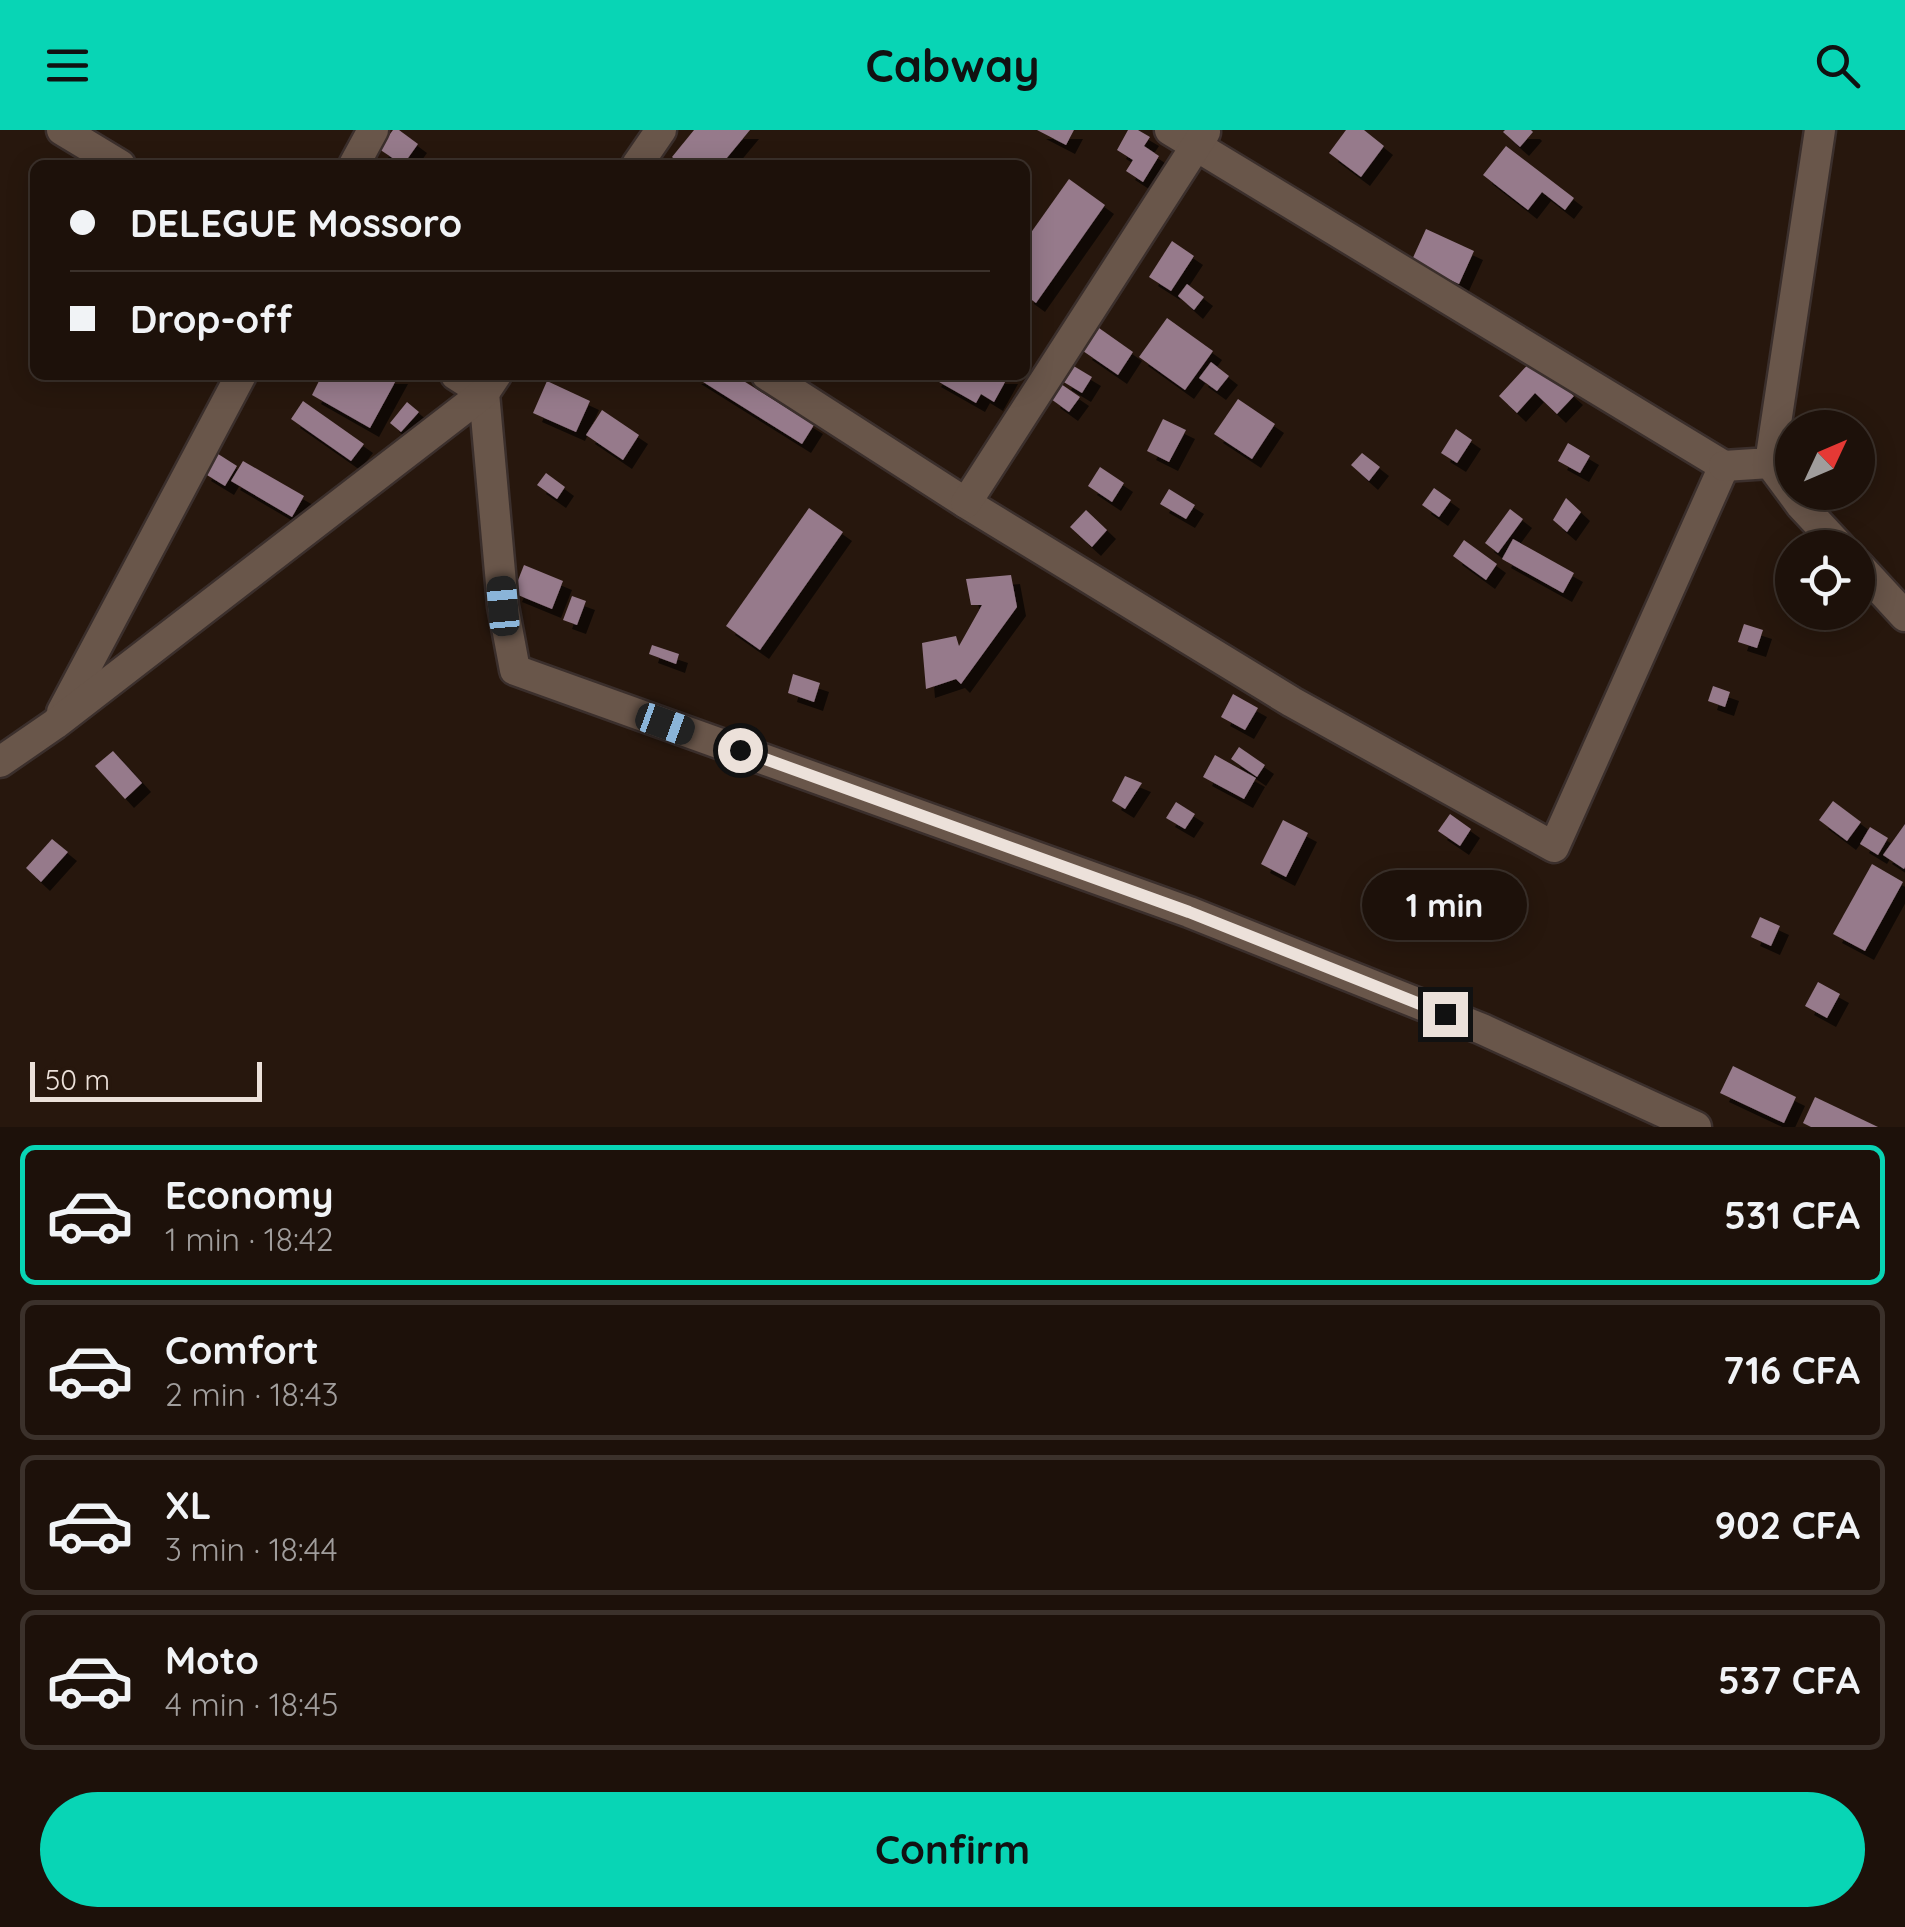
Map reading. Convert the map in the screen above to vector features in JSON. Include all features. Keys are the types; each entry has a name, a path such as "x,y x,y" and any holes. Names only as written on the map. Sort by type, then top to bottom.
{"street":[{"path":"62,130 112,160"},
{"path":"357,160 373,130"},
{"path":"640,160 661,130"},
{"path":"1170,130 1202,138 1724,466 1770,463"},
{"path":"1820,130 1770,463 1825,530"},
{"path":"966,503 1202,138"},
{"path":"55,724 238,380"},
{"path":"775,380 966,503 1292,702 1554,847 1724,466"},
{"path":"0,762 55,724 490,384"},
{"path":"490,384 503,606 515,670 1189,912 1482,1029 1696,1127"},
{"path":"1875,583 1905,616"}],"building":[{"path":"393,130 418,144 407,160 396,160 379,149"},
{"path":"694,130 750,130 725,160 672,157"},
{"path":"1037,130 1074,130 1066,145"},
{"path":"1128,130 1138,130 1150,137 1144,146 1159,156 1143,182 1126,171 1133,160 1117,150"},
{"path":"1346,130 1364,130 1384,146 1361,177 1329,153"},
{"path":"1505,130 1531,130 1533,132 1520,147"},
{"path":"1506,146 1574,198 1565,210 1542,192 1528,210 1483,175"},
{"path":"1069,179 1105,205 1036,303 1030,299 1030,234"},
{"path":"1426,229 1474,251 1459,284 1411,262"},
{"path":"1172,241 1194,256 1171,291 1149,277"},
{"path":"1187,284 1204,297 1194,310 1178,296"},
{"path":"1167,318 1213,351 1185,390 1139,357"},
{"path":"1099,328 1133,352 1118,375 1083,351"},
{"path":"1533,359 1574,396 1557,414 1535,393 1517,413 1499,396"},
{"path":"1211,362 1229,376 1217,391 1199,378"},
{"path":"1072,365 1092,377 1082,393 1062,381"},
{"path":"320,380 396,380 370,428 312,395"},
{"path":"700,380 742,380 814,425 802,444"},
{"path":"936,380 1006,380 994,402 981,394 976,403"},
{"path":"547,381 590,401 576,432 533,413"},
{"path":"1061,384 1080,397 1069,412 1051,399"},
{"path":"1238,399 1275,424 1252,459 1214,434"},
{"path":"303,401 364,444 351,461 291,419"},
{"path":"407,402 419,412 401,432 390,423"},
{"path":"602,410 639,435 623,460 586,435"},
{"path":"1163,419 1186,430 1169,462 1147,451"},
{"path":"1456,429 1472,440 1457,463 1441,453"},
{"path":"1568,443 1590,456 1580,473 1558,461"},
{"path":"215,452 237,466 225,486 202,472"},
{"path":"1362,453 1380,467 1369,481 1351,465"},
{"path":"243,461 304,496 292,517 231,481"},
{"path":"1100,467 1124,483 1112,502 1088,486"},
{"path":"546,473 565,487 557,499 537,485"},
{"path":"1434,488 1451,500 1439,517 1422,505"},
{"path":"1169,489 1195,505 1186,519 1160,504"},
{"path":"1566,498 1581,512 1567,532 1553,520"},
{"path":"809,508 843,532 760,650 726,626"},
{"path":"1510,509 1523,519 1498,553 1485,543"},
{"path":"1086,510 1107,530 1092,547 1070,527"},
{"path":"1513,539 1574,573 1563,593 1502,559"},
{"path":"1464,540 1497,564 1486,580 1453,556"},
{"path":"524,565 563,581 552,609 513,593"},
{"path":"1011,575 1017,607 961,684 956,679 926,689 922,643 956,636 959,646 982,605 971,605 966,579"},
{"path":"572,596 586,601 577,625 563,620"},
{"path":"1744,624 1763,630 1757,648 1738,642"},
{"path":"652,645 679,654 676,664 649,654"},
{"path":"793,674 820,683 814,702 788,693"},
{"path":"1713,686 1730,692 1725,707 1708,701"},
{"path":"1233,694 1258,708 1245,730 1221,717"},
{"path":"1239,747 1265,765 1257,777 1231,759"},
{"path":"113,751 142,783 125,799 95,766"},
{"path":"1215,755 1256,778 1244,799 1203,777"},
{"path":"1125,776 1142,783 1125,809 1112,801"},
{"path":"1833,801 1861,822 1847,841 1819,820"},
{"path":"1176,802 1195,814 1185,829 1166,818"},
{"path":"1450,814 1471,829 1460,846 1438,831"},
{"path":"1283,820 1308,833 1286,877 1261,864"},
{"path":"1905,824 1905,867 1904,869 1883,855"},
{"path":"1870,827 1888,838 1878,855 1860,844"},
{"path":"52,839 68,852 41,882 26,868"},
{"path":"1872,864 1903,882 1865,951 1833,934"},
{"path":"1760,917 1780,926 1771,946 1751,937"},
{"path":"1818,982 1840,994 1827,1018 1805,1006"},
{"path":"1733,1066 1796,1097 1784,1123 1720,1093"},
{"path":"1815,1097 1878,1127 1811,1127 1803,1123"}],"route":[{"path":"740,750 1189,912 1445,1014"}]}
